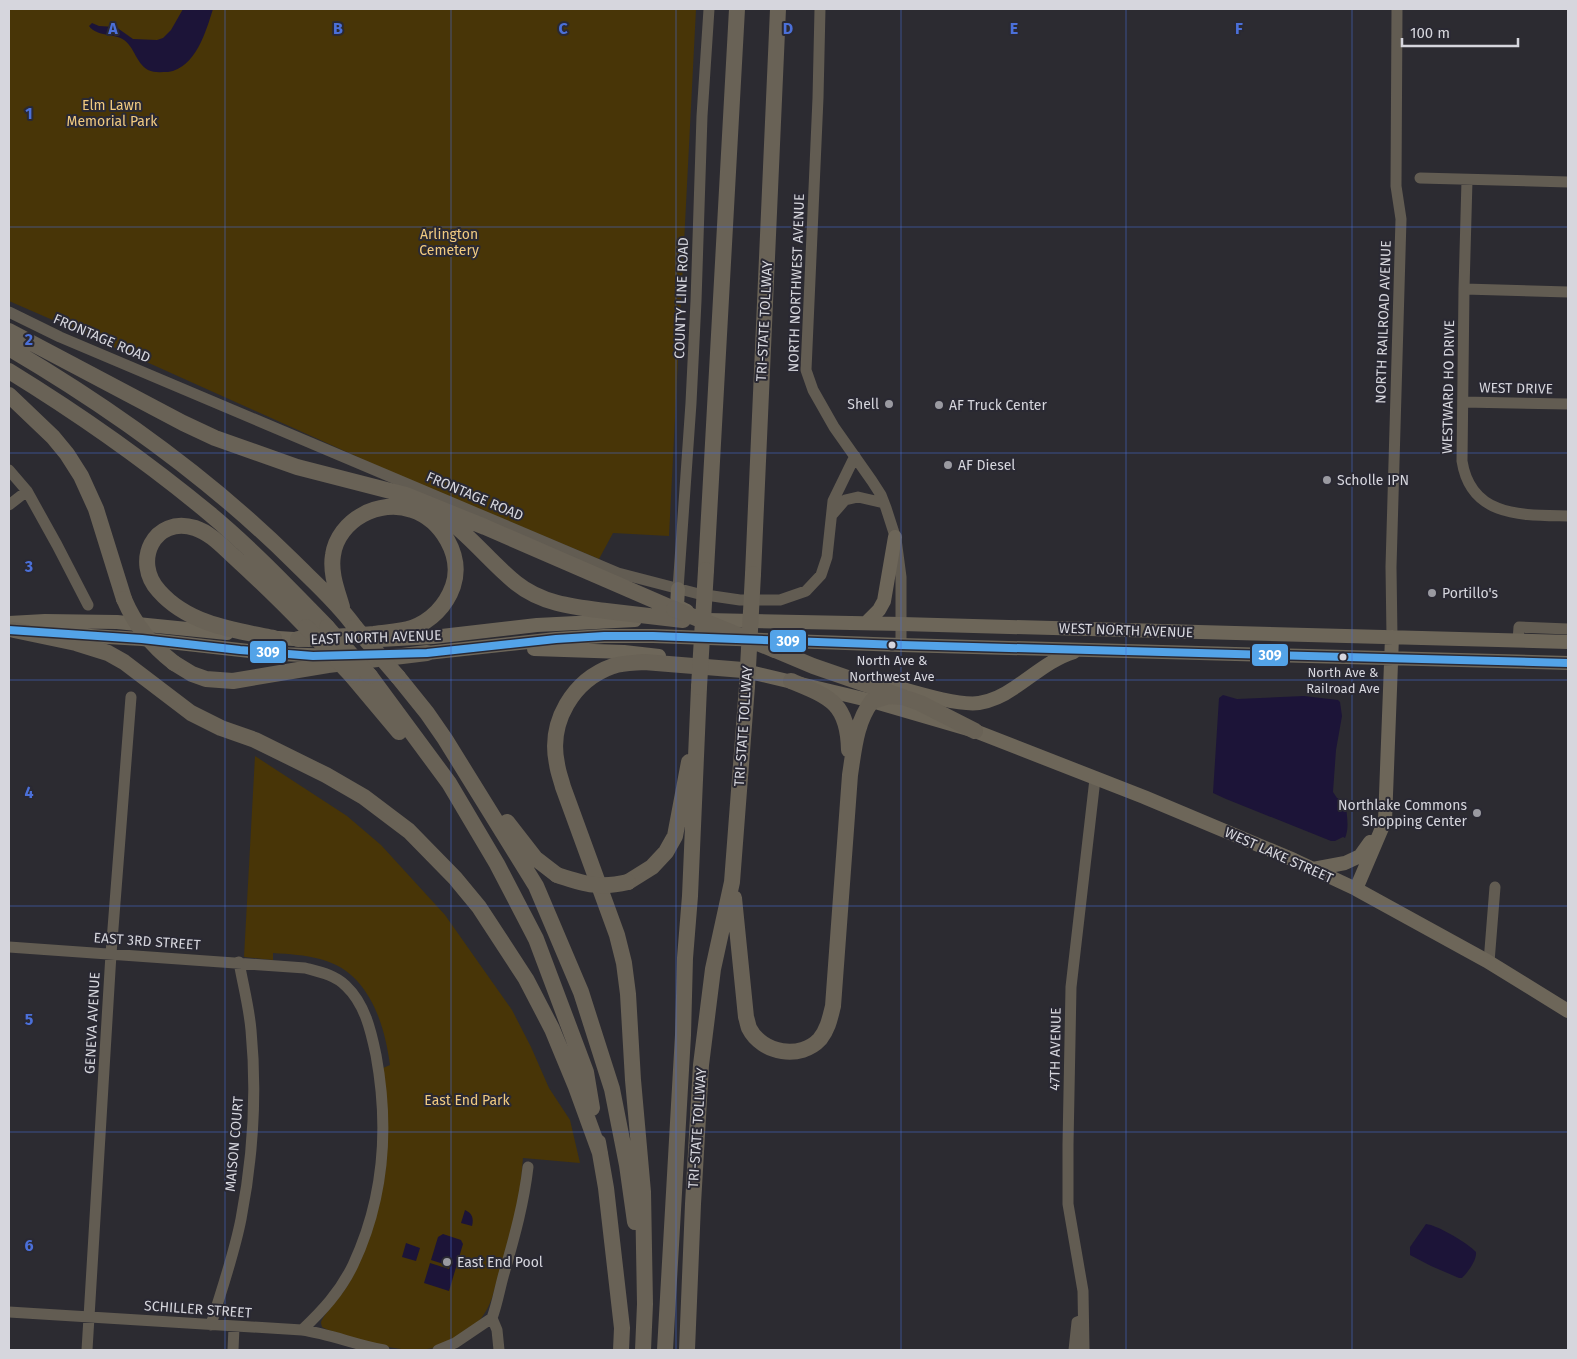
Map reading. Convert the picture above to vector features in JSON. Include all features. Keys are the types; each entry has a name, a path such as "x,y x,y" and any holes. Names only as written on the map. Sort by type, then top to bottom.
{"highway":[{"name":"TRI-STATE TOLLWAY","path":"665,1350 737,9"},
{"name":"TRI-STATE TOLLWAY","path":"687,1350 692,1204 701,1065 713,969 732,882 747,686 778,9"},
{"path":"9,331 215,438 298,468 406,495 485,527 681,613 920,703 975,731"},
{"path":"9,348 51,372 106,408 196,475 241,512 343,609 355,626 398,676 535,858 557,875 584,884 612,886 628,882 652,867 666,852 675,836 698,719"},
{"path":"9,372 56,400 114,439 211,514 283,582 327,627 370,676 449,783 497,864 536,940 586,1072 606,1188 622,1328 621,1350"},
{"path":"9,395 53,437 81,476 96,509 124,599 139,628 157,649 174,663 192,674 206,679 233,681 427,653"},
{"path":"406,495 425,504 453,523 516,583 541,599 582,608 681,613"},
{"path":"302,633 398,631 422,624 432,616 442,607 450,595 456,570 451,548 436,524 412,510 399,507 373,510 351,523 336,543 333,555 334,581 343,609"},
{"path":"274,638 231,630 209,623 180,609 168,600 152,582 148,573 147,556 149,546 153,540 159,534 175,526 195,528 206,533 238,561 302,633 352,676 401,734 497,864"},
{"path":"11,628 76,643 108,654 124,662 191,713 221,728 255,740 326,775 364,797 409,831 455,878 479,906 526,979 552,1029 576,1086 600,1153"},
{"path":"643,1350 645,1304 643,1192 624,963 617,935 563,787 556,763 556,740 560,718 569,700 578,688 613,666 644,662 743,670"},
{"path":"790,681 827,697 838,707 847,728 850,774"},
{"path":"732,882 746,1017 749,1029 764,1044 775,1049 788,1052 800,1051 811,1047 829,1026 833,1006 850,774 861,718 872,701 889,696 903,697"},
{"path":"445,739 536,886 581,992 612,1089 627,1165 645,1304"}],"main road":[{"path":"866,623 879,610 884,601 895,537"},
{"path":"678,589 678,606 681,613"},
{"name":"WEST NORTH AVENUE","path":"681,613 866,623 1392,637 1519,634 1568,642"},
{"name":"EAST NORTH AVENUE","path":"11,628 45,621 117,622 274,638 302,633 351,641 395,640 681,613"},
{"name":"EAST NORTH AVENUE","path":"11,628 142,639 304,656 427,653 556,639 604,636 681,636"},
{"name":"WEST NORTH AVENUE","path":"681,636 901,646 1568,663"},
{"path":"1356,889 1385,821 1392,637"},
{"path":"775,648 918,693 978,704 1003,696 1048,664 1062,656 1082,650"},
{"name":"WEST LAKE STREET","path":"453,651 526,649 624,652 700,662 743,670 872,701 975,731 1151,800 1356,889 1489,962 1568,1010"},
{"path":"1492,661 1568,654"},
{"path":"1313,869 1346,863 1360,856 1385,821"}],"street":[{"name":"COUNTY LINE ROAD","path":"678,589 692,394 702,116 709,9"},
{"name":"NORTH NORTHWEST AVENUE","path":"820,9 806,370 814,393 834,427 881,495 884,503 895,537 901,577 901,646"},
{"name":"NORTH RAILROAD AVENUE","path":"1392,637 1391,567 1401,219 1396,186 1397,9"},
{"path":"1420,178 1568,182"},
{"name":"WESTWARD HO DRIVE","path":"1467,180 1463,468 1468,481 1478,494 1486,502 1505,511 1520,514 1568,516"},
{"path":"1464,289 1568,292"},
{"name":"FRONTAGE ROAD","path":"9,312 60,337 618,574 699,594 740,600 780,600 806,590 821,575 827,557 833,501 854,456"},
{"name":"WEST DRIVE","path":"1463,402 1568,404"},
{"path":"9,470 27,491 88,605"},
{"path":"9,505 27,491"},
{"path":"832,515 845,500 858,497 884,503"},
{"name":"WEST NORTH AVENUE","path":"1519,634 1568,629"},
{"name":"GENEVA AVENUE","path":"87,1350 111,954 131,697"},
{"name":"47TH AVENUE","path":"1084,1350 1083,1291 1068,1230 1067,1186 1071,987 1095,779"},
{"path":"1489,962 1495,887"},
{"name":"EAST 3RD STREET","path":"9,947 305,968 330,976 347,987 356,998 369,1026 378,1070 383,1117 382,1152 377,1189 367,1228 346,1279 336,1295 302,1330"},
{"name":"MAISON COURT","path":"211,1325 241,1221 252,1143 254,1114 251,1028 240,962"},
{"path":"499,1350 498,1338 492,1318 520,1215 528,1167"},
{"name":"SCHILLER STREET","path":"9,1312 302,1330 384,1350"},
{"path":"438,1350 455,1343 492,1318"},
{"name":"47TH AVENUE","path":"1074,1350 1077,1322 1084,1320"},
{"path":"233,1350 234,1327"}],"green space":[{"name":"Arlington Cemetery","path":"9,9 696,9 669,536 613,533 599,559 409,480 9,301"},
{"name":"East End Park","path":"255,756 347,816 381,845 445,915 512,1010 549,1088 570,1120 580,1163 523,1158 519,1201 489,1305 482,1318 473,1327 461,1335 433,1348 420,1350 393,1348 322,1327 322,1319 346,1288 357,1266 373,1226 382,1194 388,1140 383,1068 390,1065 378,1015 362,986 350,974 337,965 320,959 291,954 273,953 273,960 244,957"}],"shaded area":[{"path":"183,9 213,9 203,38 193,56 186,64 168,72 148,70 124,40 96,32 89,26 92,23 99,26 116,27 133,39 157,40 163,38 171,30"},
{"path":"1223,695 1237,699 1304,696 1338,700 1340,702 1342,716 1336,750 1333,792 1337,798 1346,802 1348,825 1345,838 1331,841 1213,793 1219,698"},
{"path":"465,1210 472,1216 472,1226 461,1223"},
{"path":"1426,1224 1452,1235 1476,1252 1474,1262 1462,1278 1431,1266 1410,1255 1410,1247"},
{"name":"East End Pool","path":"443,1234 461,1240 463,1244 449,1291 424,1283 430,1263 449,1269 450,1266 431,1260 438,1237"},
{"path":"406,1243 420,1248 416,1261 402,1257"}],"transit line":[{"name":"309","path":"9,630 142,639 313,656 427,653 556,639 604,636 653,636 901,645 1568,663"}],"place":[{"name":"Shell","path":"889,404"},
{"name":"AF Truck Center","path":"939,405"},
{"name":"AF Diesel","path":"948,465"},
{"name":"Scholle IPN","path":"1327,480"},
{"name":"Portillo's","path":"1432,593"},
{"name":"North Ave & Northwest Ave","path":"892,645"},
{"name":"North Ave & Railroad Ave","path":"1343,657"},
{"name":"Northlake Commons Shopping Center","path":"1477,813"},
{"name":"East End Pool","path":"447,1262"}],"park label":[{"name":"Elm Lawn Memorial Park","path":"112,114"}]}
